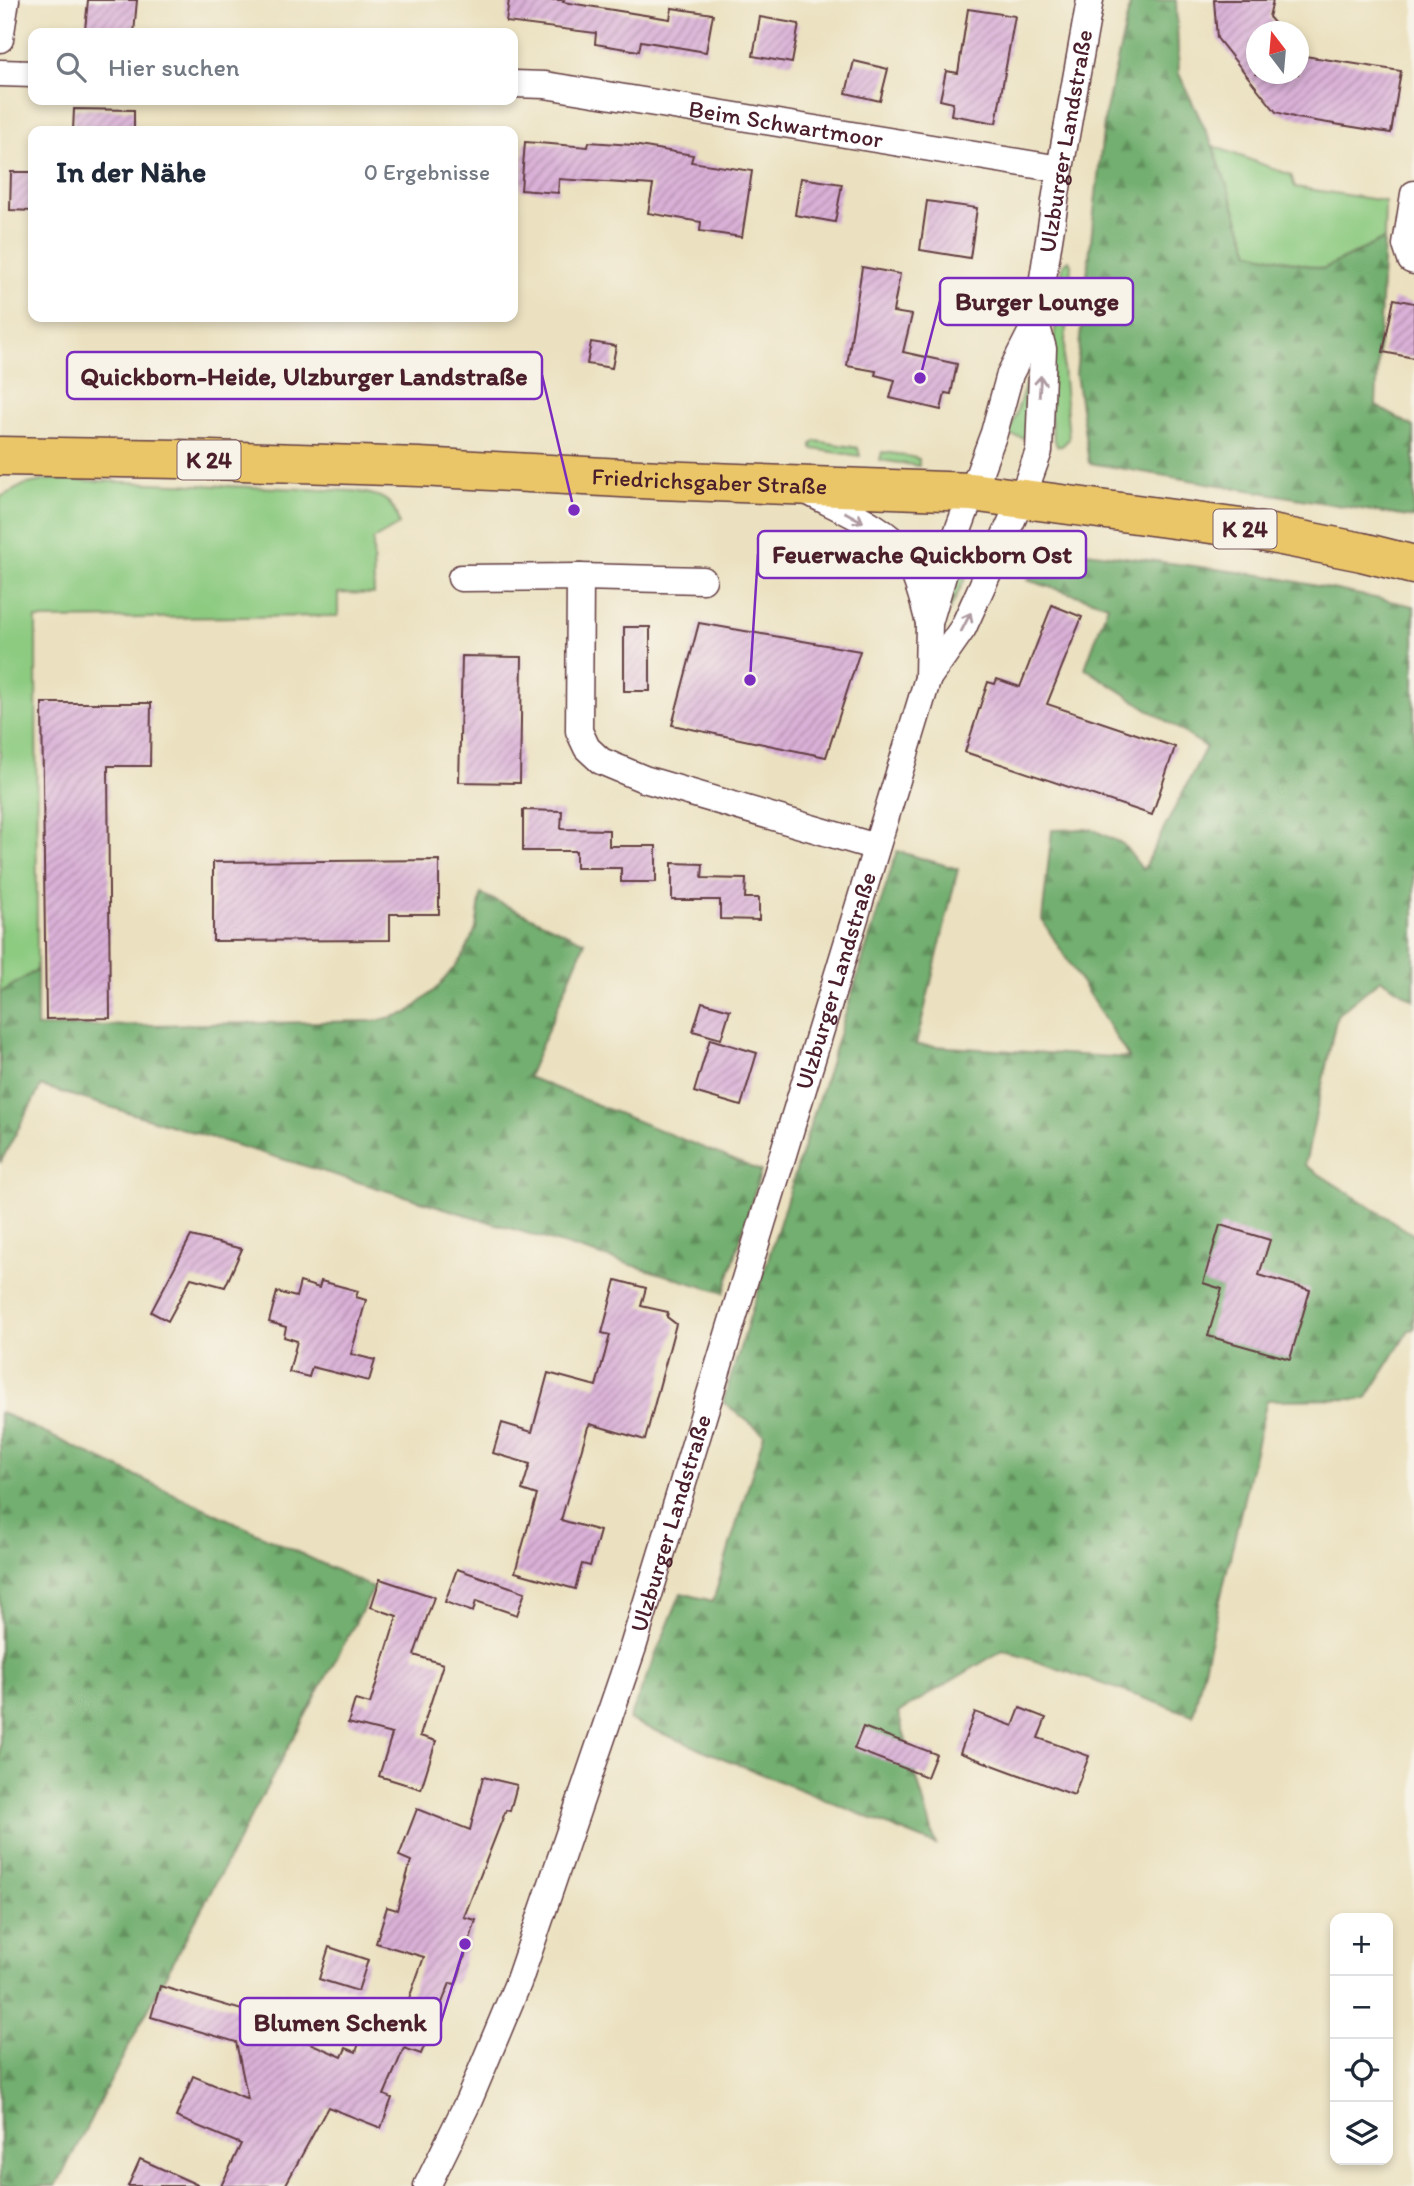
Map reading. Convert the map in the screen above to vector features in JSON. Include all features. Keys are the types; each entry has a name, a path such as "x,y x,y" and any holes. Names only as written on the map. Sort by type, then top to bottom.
{"main road":[{"name":"Friedrichsgaber Straße","path":"0,456 405,466 631,479 971,492 1241,528 1414,565"}],"street":[{"path":"0,39 6,0"},
{"name":"Ulzburger Landstraße","path":"427,2186 468,2100 518,1983 602,1740 928,678 929,623 951,548 994,433 1010,374 1036,323 1090,0"},
{"path":"0,73 28,74"},
{"name":"Beim Schwartmoor","path":"518,84 545,85 1060,169"},
{"path":"1414,194 1406,245 1411,260 1414,261"},
{"name":"Ulzburger Landstraße","path":"928,678 963,628 1023,498 1039,451 1043,349 1036,323"},
{"name":"Ulzburger Landstraße","path":"794,484 893,541 916,578 929,623"},
{"name":"Ulzburger Landstraße","path":"580,577 579,730 587,748 601,761 644,779 876,847"},
{"path":"461,578 703,580"}],"green space":[{"path":"1131,0 1176,0 1179,74 1213,146 1250,252 1323,269 1384,239 1376,406 1414,427 1414,518 1089,463 1076,374 1105,114"},
{"path":"1213,146 1291,175 1295,187 1385,201 1384,239 1323,269 1250,252"},
{"path":"1069,260 1071,264 1063,366 1069,439 1062,446 1057,446 1051,412 1052,364 1063,265"},
{"path":"1028,377 1029,381 1025,438 1009,435"},
{"path":"816,441 858,448 860,456 812,449 812,444"},
{"path":"882,452 919,459 919,466 880,460"},
{"path":"50,479 353,491 384,499 393,508 399,525 373,540 374,594 338,593 338,616 36,619 37,970 0,993 0,497 24,485"},
{"path":"1064,549 1269,576 1414,606 1414,1000 1381,979 1337,1015 1305,1165 1414,1235 1414,1329 1409,1330 1366,1399 1267,1400 1193,1715 1003,1650 898,1713 936,1845 629,1720 681,1593 713,1601 764,1434 723,1402 897,851 958,869 916,1045 1129,1058 1042,920 1052,830 1092,829 1123,844 1143,870 1206,747 1085,668 1108,605 1027,580"},
{"path":"965,550 977,555 950,609 948,604"},
{"path":"481,894 585,942 528,1077 761,1171 724,1293 41,1086 0,1163 0,993 37,970 37,1027 376,1021 408,1013 439,986 463,956 476,929"},
{"path":"0,1412 374,1588 56,2186 0,2186"}],"building":[{"path":"88,0 137,0 134,28 85,28"},
{"path":"509,0 564,0 563,2 670,19 672,8 713,14 706,52 641,41 639,51 595,44 596,33 506,22"},
{"path":"1214,0 1273,0 1269,17 1272,21 1246,21 1246,74 1217,38"},
{"path":"968,9 1015,16 996,123 951,115 953,103 940,100 946,71 958,73"},
{"path":"760,17 799,24 792,63 753,56"},
{"path":"1309,57 1401,71 1391,133 1297,118 1276,112 1254,84 1309,84"},
{"path":"854,61 888,69 880,101 846,93"},
{"path":"74,109 134,110 134,126 73,126"},
{"path":"525,142 588,147 589,142 633,145 693,155 691,162 752,171 742,237 700,231 701,222 648,213 653,185 559,179 558,193 521,190"},
{"path":"11,172 28,172 28,211 10,210"},
{"path":"801,178 842,184 835,222 795,215"},
{"path":"927,201 977,208 970,258 920,250"},
{"path":"862,267 900,274 893,312 912,315 903,352 957,364 951,394 945,393 941,410 890,398 895,380 875,375 876,371 847,366"},
{"path":"1394,299 1414,303 1414,358 1383,352"},
{"path":"591,342 616,346 612,368 587,364"},
{"path":"1052,605 1082,617 1047,704 1175,747 1152,815 965,752 988,682 995,684 997,679 1020,687"},
{"path":"699,623 860,651 826,757 672,725"},
{"path":"624,627 650,627 650,691 624,691"},
{"path":"462,656 522,657 520,783 459,782"},
{"path":"42,703 151,703 150,766 108,766 110,1018 46,1019"},
{"path":"523,810 562,811 561,829 609,830 609,846 656,846 656,882 621,882 621,868 576,868 576,851 523,851"},
{"path":"439,860 439,914 390,914 390,940 213,941 213,862"},
{"path":"672,863 703,864 702,878 746,879 745,898 759,898 759,920 720,919 720,900 672,900"},
{"path":"702,1002 730,1010 721,1039 693,1031"},
{"path":"710,1039 757,1053 741,1106 694,1092"},
{"path":"1220,1225 1270,1240 1259,1275 1310,1290 1290,1359 1208,1336 1222,1289 1203,1283"},
{"path":"191,1236 242,1249 225,1287 191,1278 168,1321 151,1312"},
{"path":"616,1280 646,1288 641,1306 668,1312 667,1317 676,1324 645,1440 590,1424 588,1427 561,1520 600,1531 590,1566 582,1564 575,1589 515,1572 537,1495 522,1490 530,1464 493,1453 502,1423 532,1432 548,1373 596,1386 610,1335 602,1333"},
{"path":"321,1281 358,1291 356,1297 366,1300 351,1354 375,1360 369,1381 312,1367 309,1377 289,1372 297,1341 284,1337 286,1327 269,1322 277,1292 296,1297 300,1282 319,1288"},
{"path":"457,1569 525,1592 517,1615 476,1601 473,1612 445,1602"},
{"path":"380,1579 434,1597 414,1655 443,1664 420,1736 436,1741 421,1789 379,1776 392,1734 348,1723 355,1700 370,1704 397,1616 371,1607"},
{"path":"1020,1708 1046,1718 1038,1738 1089,1756 1074,1795 960,1753 975,1712 1013,1726"},
{"path":"863,1727 936,1754 927,1777 854,1749"},
{"path":"483,1777 517,1785 510,1811 506,1810 464,1917 476,1920 456,1984 450,1983 421,2054 404,2048 384,2095 392,2098 381,2128 328,2107 285,2186 221,2186 241,2144 176,2117 193,2076 248,2099 236,2042 151,2017 160,1986 276,2020 277,2029 342,2057 346,2048 356,2052 373,2004 403,2015 424,1957 376,1943 387,1907 397,1910 411,1861 399,1856 417,1809 470,1830"},
{"path":"329,1947 368,1960 358,1991 319,1979"},
{"path":"140,2159 200,2186 128,2186"}],"place":[{"name":"Burger Lounge","path":"920,378"},
{"name":"Quickborn-Heide, Ulzburger Landstraße","path":"574,510"},
{"name":"Feuerwache Quickborn Ost","path":"750,680"},
{"name":"Blumen Schenk","path":"465,1944"}]}
